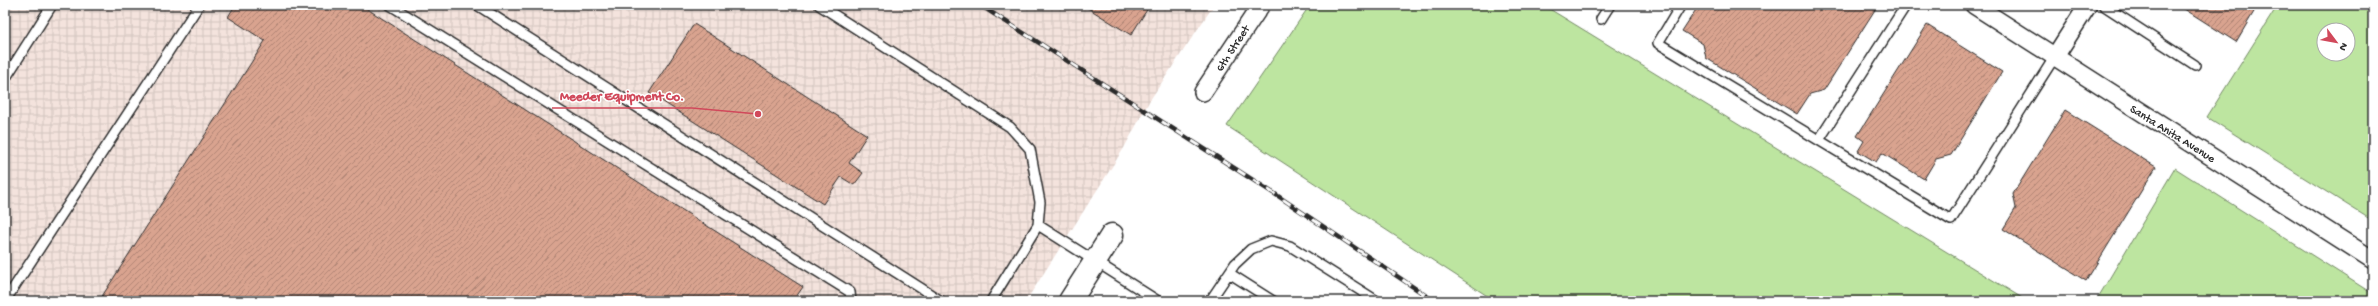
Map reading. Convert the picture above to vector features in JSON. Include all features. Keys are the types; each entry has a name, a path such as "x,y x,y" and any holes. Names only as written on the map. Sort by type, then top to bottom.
{"street":[{"name":"6th Street","path":"1203,92 1261,5"},
{"name":"Santa Anita Avenue","path":"1974,5 2054,58 2142,112 2373,260"},
{"path":"2054,58 2088,5"},
{"path":"1070,301 1112,235"}],"lane":[{"path":"5,79 52,5"},
{"path":"5,301 199,5"},
{"path":"390,5 850,292 851,301"},
{"path":"477,5 941,301"},
{"path":"819,5 1010,128 1030,149 1040,202 1038,225 991,301"},
{"path":"1601,19 1610,5"},
{"path":"1681,5 1658,43 1951,220 2054,58"},
{"path":"1819,140 1906,5"},
{"path":"2102,5 2195,65"},
{"path":"1038,225 1158,301"},
{"path":"1210,301 1229,274 1250,249 1271,241 1290,246 1378,301"},
{"path":"1229,274 1273,301"}],"shaded area":[{"path":"5,5 1214,5 1150,100 1124,148 1026,301 5,301"}],"green space":[{"path":"1310,5 1543,5 2027,301 1495,301 1227,126"},
{"path":"2278,5 2373,5 2373,221 2207,117"},
{"path":"2175,168 2373,294 2373,301 2096,301"}],"building":[{"path":"235,5 361,5 803,287 793,301 99,301 265,41 228,17"},
{"path":"1083,5 1150,5 1131,35"},
{"path":"1699,5 1878,5 1824,90 1810,94 1797,114 1706,58 1703,44 1682,31"},
{"path":"2178,5 2258,5 2236,42"},
{"path":"694,24 867,135 849,163 863,173 854,185 841,177 823,204 649,93"},
{"path":"1927,25 2002,72 1951,155 1936,159 1924,179 1882,153 1876,162 1858,151 1864,141 1857,136"},
{"path":"2065,110 2156,167 2086,281 2003,229 2016,208 2013,194"}],"railway":[{"path":"980,5 1278,196 1434,301"}],"place":[{"name":"Meeder Equipment Co.","path":"758,114"}]}
